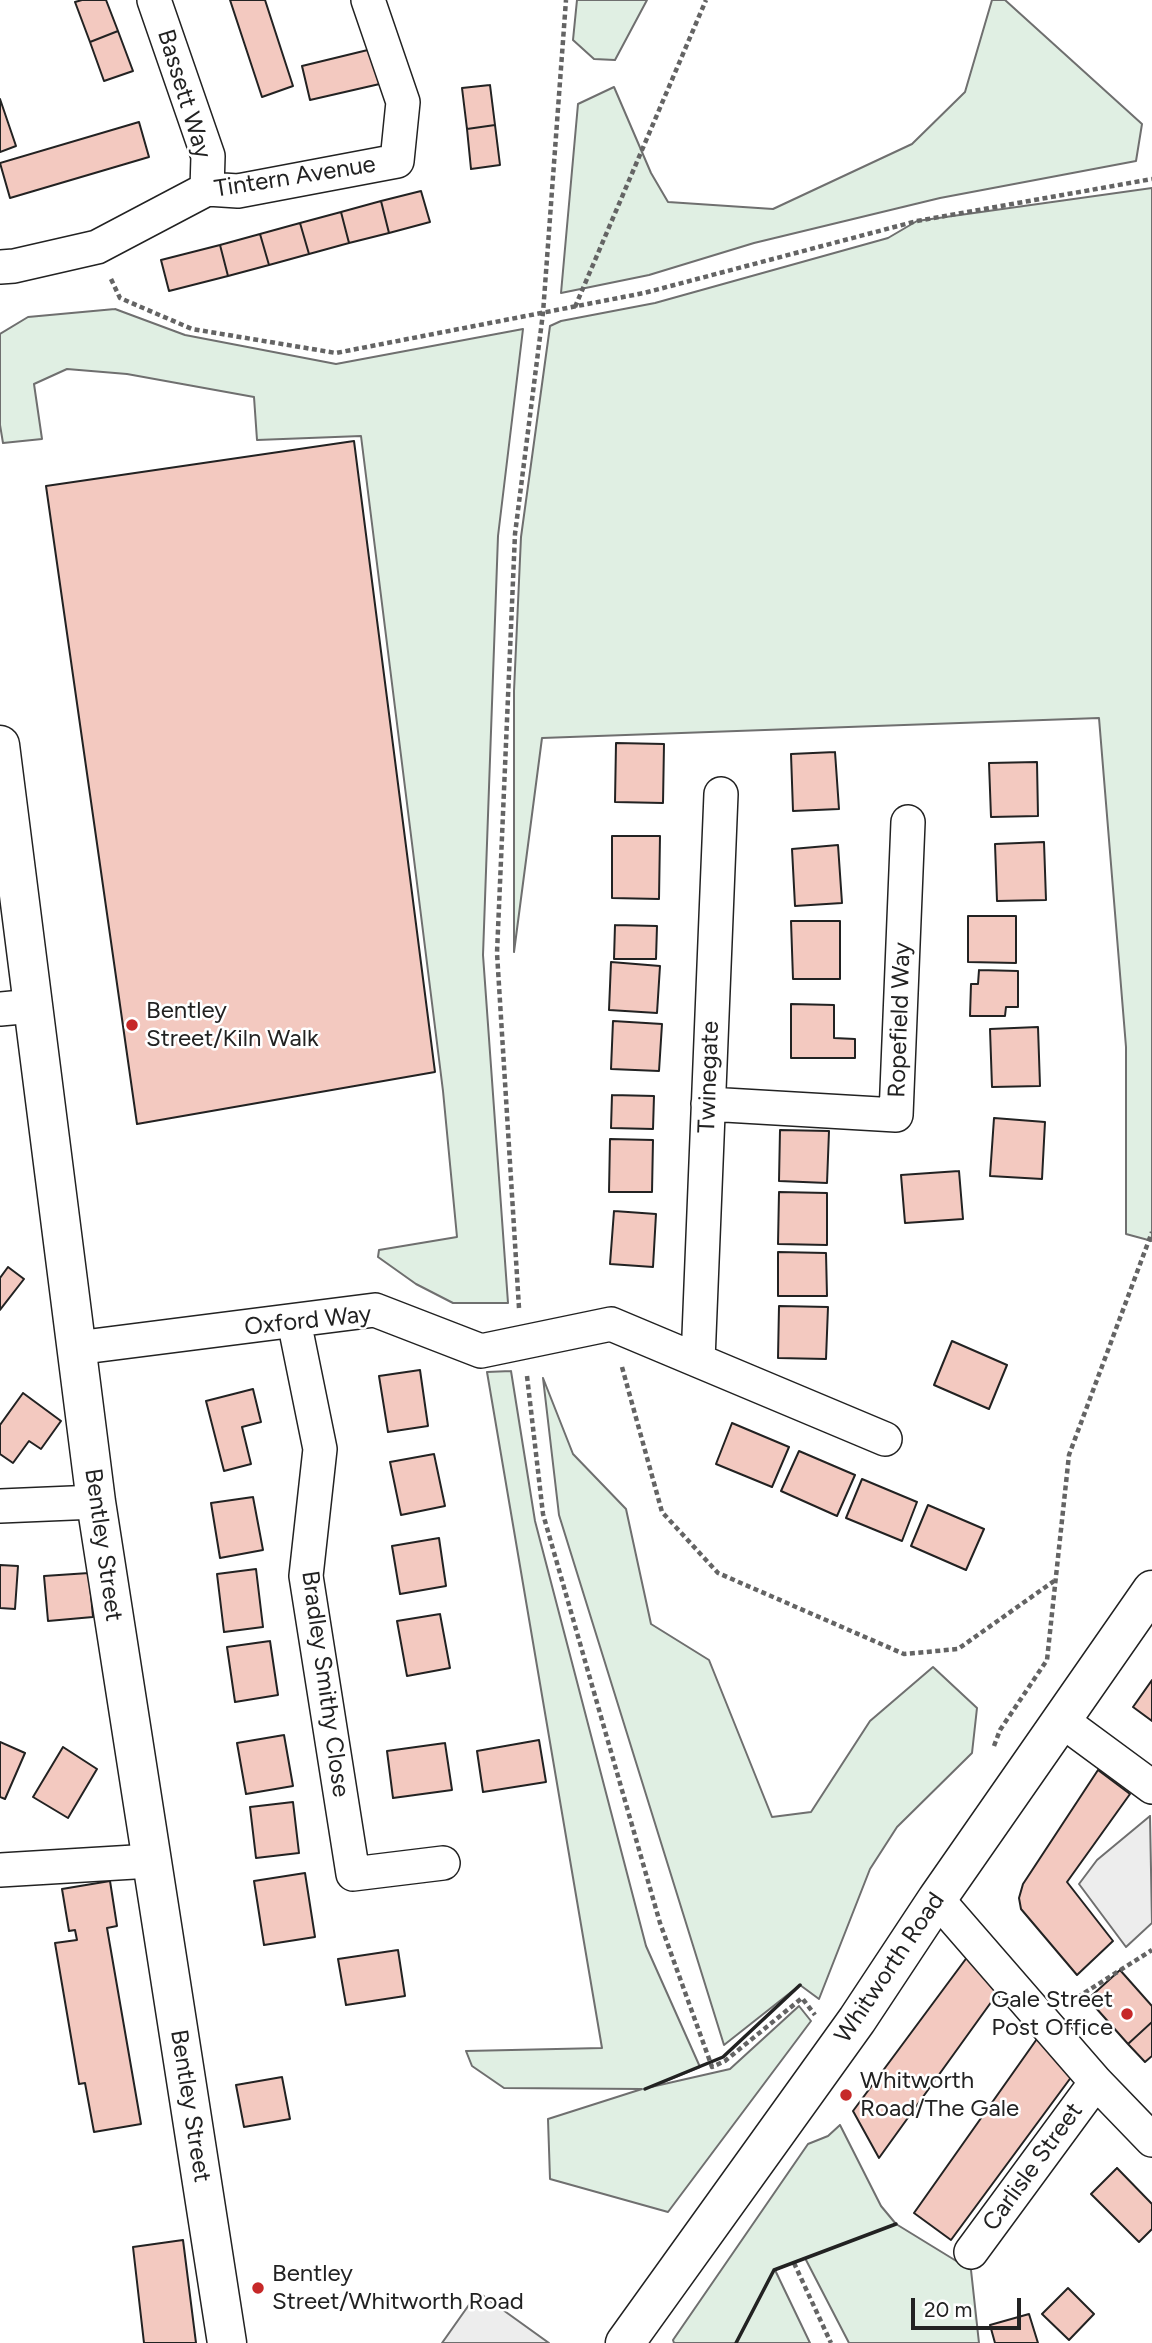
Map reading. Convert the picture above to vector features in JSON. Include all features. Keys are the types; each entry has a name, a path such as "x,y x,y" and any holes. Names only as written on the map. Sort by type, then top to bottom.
{"street":[{"name":"Bassett Way","path":"154,0 208,156 207,189"},
{"name":"Tintern Avenue","path":"0,267 97,247 207,189 238,191 397,160 403,102 368,0"},
{"name":"Bentley Street","path":"0,745 16,1008 76,1348 96,1502 227,2343"},
{"name":"Twinegate","path":"698,1360 721,794"},
{"name":"Ropefield Way","path":"708,1104 896,1115 908,822"},
{"name":"Oxford Way","path":"76,1348 375,1310 481,1351 611,1324"},
{"name":"Bradley Smithy Close","path":"294,1321 320,1449 306,1576 353,1874 443,1863"},
{"path":"611,1324 885,1439"},
{"path":"0,1506 96,1502"},
{"name":"Whitworth Road","path":"625,2343 857,2020 937,1899 1152,1590"},
{"path":"1061,1720 1152,1787"},
{"path":"0,1870 151,1861"},
{"path":"937,1899 1096,2082 1152,2140"},
{"name":"Carlisle Street","path":"971,2252 1096,2082"}],"path":[{"path":"566,0 543,313 516,534 497,953 522,1343 543,1514 660,1923 712,2067 725,2061 802,1998"},
{"path":"575,307 706,0"},
{"path":"97,247 120,298 192,329 336,353 644,293 917,221 1152,179"},
{"path":"992,1753 1000,1730 1046,1660 1069,1455 1152,1232"},
{"path":"611,1324 662,1512 718,1573 904,1654 958,1649 1054,1581"},
{"path":"1042,2020 1152,1950"},
{"path":"794,2263 831,2343"}],"green space":[{"path":"577,0 647,0 615,60 594,59 573,40"},
{"path":"992,0 1005,0 1142,124 1136,161 940,198 754,243 649,275 561,293 578,104 614,87 651,173 668,202 773,209 912,144 965,92"},
{"path":"1152,188 1152,1241 1126,1234 1126,1047 1099,718 542,738 514,952 514,691 521,537 550,326 561,321 655,303 888,238 917,221"},
{"path":"115,309 185,335 336,364 523,329 498,536 483,955 508,1303 453,1303 416,1284 378,1257 379,1250 457,1237 443,1091 361,436 257,440 254,397 127,374 67,369 34,384 42,439 3,443 0,425 0,334 28,317"},
{"path":"511,1371 535,1521 646,1946 700,2067 651,2087 730,2069 799,2006 811,2021 668,2212 550,2179 548,2119 642,2089 504,2088 472,2066 466,2051 602,2048 487,1372"},
{"path":"543,1378 573,1454 626,1509 651,1624 709,1660 772,1817 811,1812 870,1721 933,1667 977,1708 972,1753 897,1827 870,1869 819,1999 800,1985 724,2045 559,1515"},
{"path":"840,2125 881,2206 896,2224 971,2270 979,2343 849,2343 805,2258 775,2270 810,2343 674,2343 673,2340 808,2144 828,2136"}],"shaded area":[{"path":"1150,1816 1152,1923 1126,1947 1079,1884 1097,1860"},
{"path":"478,2292 549,2343 442,2343"}],"building":[{"path":"106,0 118,31 90,42 75,2"},
{"path":"230,0 265,0 293,86 262,97"},
{"path":"118,31 133,71 104,81 90,42"},
{"path":"376,48 384,83 310,100 302,66"},
{"path":"490,85 495,125 467,129 462,88"},
{"path":"0,99 16,146 0,152"},
{"path":"139,122 149,157 10,198 0,163"},
{"path":"495,125 500,165 471,169 467,129"},
{"path":"421,191 430,222 389,233 381,201"},
{"path":"381,201 389,233 349,243 341,212"},
{"path":"341,212 349,243 309,254 300,223"},
{"path":"300,223 309,254 269,265 260,234"},
{"path":"260,234 269,265 228,276 220,245"},
{"path":"220,245 228,276 169,291 161,260"},
{"path":"354,441 435,1072 137,1124 46,486"},
{"path":"616,743 664,744 663,803 615,802"},
{"path":"835,752 839,809 793,811 791,754"},
{"path":"1037,762 1038,816 991,817 989,763"},
{"path":"612,836 660,836 659,899 612,898"},
{"path":"1044,842 1046,900 997,901 995,844"},
{"path":"838,845 842,903 795,906 792,849"},
{"path":"968,916 1016,916 1016,963 968,962"},
{"path":"791,921 840,921 840,979 793,979"},
{"path":"615,925 657,926 656,959 614,959"},
{"path":"611,962 660,966 657,1013 609,1010"},
{"path":"979,970 1018,971 1018,1007 1006,1007 1005,1016 970,1016 971,984 978,984"},
{"path":"791,1004 834,1005 834,1038 855,1039 855,1058 791,1058"},
{"path":"613,1021 662,1024 659,1071 611,1069"},
{"path":"1038,1027 1040,1086 992,1087 990,1029"},
{"path":"612,1095 654,1096 653,1129 611,1128"},
{"path":"994,1118 1045,1122 1042,1179 990,1176"},
{"path":"780,1130 829,1131 827,1183 779,1181"},
{"path":"610,1139 653,1140 652,1192 609,1192"},
{"path":"959,1171 963,1219 905,1223 901,1175"},
{"path":"779,1192 827,1193 827,1245 778,1244"},
{"path":"614,1211 656,1214 653,1267 610,1264"},
{"path":"778,1252 826,1253 827,1296 778,1296"},
{"path":"8,1267 24,1279 0,1310 0,1278"},
{"path":"779,1306 828,1307 826,1359 778,1358"},
{"path":"952,1341 1007,1365 989,1409 934,1385"},
{"path":"420,1370 428,1426 388,1432 379,1376"},
{"path":"253,1389 261,1422 242,1427 251,1464 224,1471 206,1401"},
{"path":"23,1393 61,1421 41,1449 29,1441 13,1463 0,1454 0,1425"},
{"path":"732,1423 789,1447 772,1487 716,1464"},
{"path":"799,1451 855,1475 837,1516 781,1491"},
{"path":"434,1454 445,1506 401,1515 390,1462"},
{"path":"862,1479 917,1502 902,1541 846,1518"},
{"path":"253,1497 263,1550 220,1558 211,1503"},
{"path":"928,1505 984,1529 966,1570 911,1546"},
{"path":"439,1538 446,1586 400,1594 392,1546"},
{"path":"0,1565 18,1566 15,1609 0,1608"},
{"path":"256,1569 263,1627 224,1632 217,1574"},
{"path":"89,1573 93,1617 48,1621 44,1576"},
{"path":"440,1614 450,1668 407,1676 397,1621"},
{"path":"270,1641 278,1695 235,1702 227,1647"},
{"path":"1152,1680 1152,1721 1133,1707"},
{"path":"284,1735 293,1786 246,1794 237,1743"},
{"path":"539,1740 546,1782 483,1792 477,1751"},
{"path":"0,1742 25,1753 5,1799 0,1797"},
{"path":"445,1743 452,1790 393,1798 387,1751"},
{"path":"63,1747 97,1769 68,1818 33,1797"},
{"path":"1098,1770 1130,1794 1067,1882 1113,1941 1077,1975 1021,1909 1019,1898 1023,1884"},
{"path":"293,1802 299,1853 256,1858 250,1807"},
{"path":"305,1873 315,1937 264,1945 254,1881"},
{"path":"110,1881 117,1926 107,1928 141,2124 94,2132 85,2083 79,2084 55,1943 77,1940 75,1930 69,1931 62,1889"},
{"path":"398,1950 405,1996 346,2005 338,1959"},
{"path":"968,1956 997,1994 879,2158 853,2111"},
{"name":"Gale Street Post Office","path":"1120,1970 1152,2006 1152,2022 1128,2044 1088,1999"},
{"path":"1152,2022 1152,2056 1145,2062 1128,2044"},
{"path":"1039,2036 1072,2076 951,2240 914,2213"},
{"path":"282,2077 290,2119 244,2127 236,2085"},
{"path":"1117,2168 1152,2204 1152,2229 1139,2242 1091,2194"},
{"path":"183,2240 196,2343 144,2343 133,2247"},
{"path":"1068,2288 1094,2314 1069,2340 1042,2314"},
{"path":"1029,2314 1038,2343 995,2343 990,2325"}],"wall":[{"path":"645,2089 723,2057 800,1985"},
{"path":"736,2343 774,2270 896,2224"}],"place":[{"name":"Bentley Street/Kiln Walk","path":"132,1025"},
{"name":"Gale Street Post Office","path":"1127,2014"},
{"name":"Whitworth Road/The Gale","path":"846,2095"},
{"name":"Bentley Street/Whitworth Road","path":"258,2288"}]}
